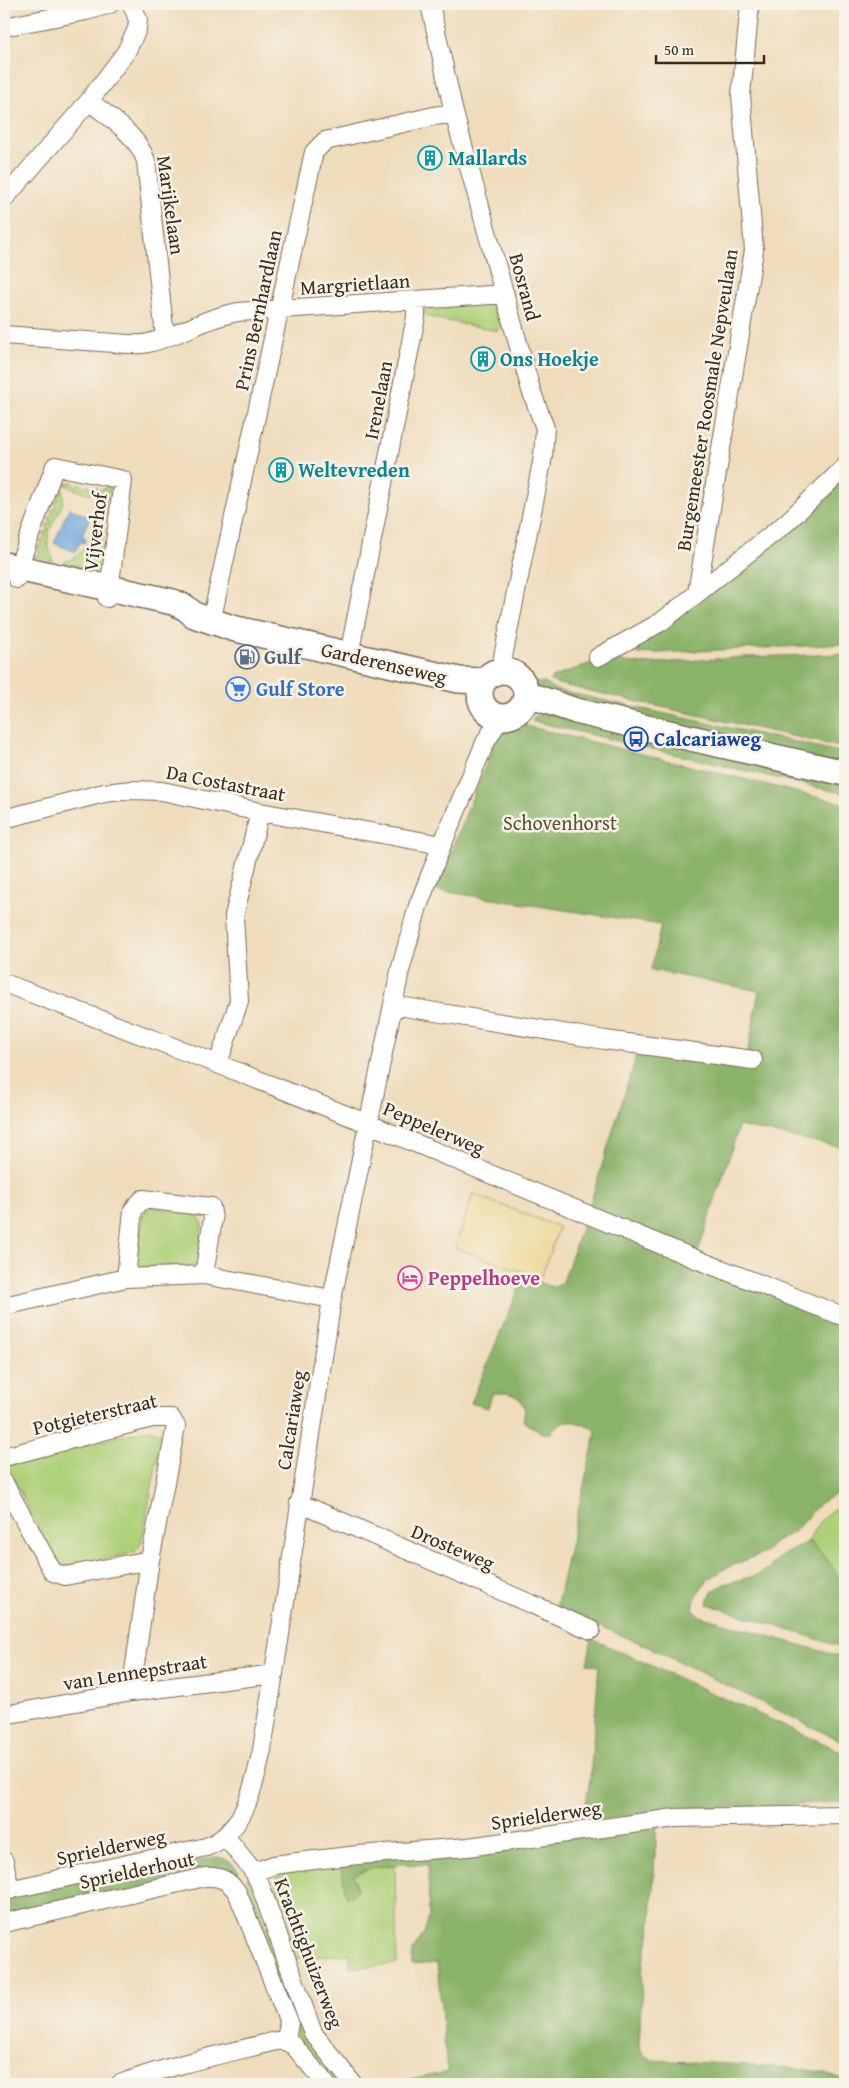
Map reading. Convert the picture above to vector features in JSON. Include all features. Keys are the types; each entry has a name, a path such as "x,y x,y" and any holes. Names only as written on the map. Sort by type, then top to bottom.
{"main road":[{"name":"Garderenseweg","path":"11,573 108,593 182,615 202,618 489,690"},
{"path":"520,679 525,698 513,715 489,690 520,679"},
{"path":"525,698 553,702 576,711 838,771"}],"street":[{"path":"4,27 86,11 110,4"},
{"path":"4,199 89,101 126,52 137,29 138,20 132,4"},
{"name":"Bosrand","path":"430,4 454,113 531,390 545,428 543,457 506,642 489,690"},
{"name":"Burgemeester Roosmale Nepveulaan","path":"697,594 754,250 741,95 750,4"},
{"name":"Marijkelaan","path":"89,101 134,138 142,149 149,185 165,337"},
{"name":"Prins Bernhardlaan","path":"202,618 280,310 314,152 325,142 454,113"},
{"name":"Margrietlaan","path":"4,335 147,344 219,315 238,312 505,294"},
{"name":"Irenelaan","path":"349,655 416,317 416,301"},
{"name":"Vijverhof","path":"11,573 55,466 123,480 108,593"},
{"path":"598,656 661,622 786,523 845,467"},
{"name":"Calcariaweg","path":"225,1836 246,1807 255,1781 262,1750 332,1299 393,1005 418,906 485,743 489,690"},
{"name":"Da Costastraat","path":"4,819 104,793 132,790 162,791 260,812 442,845"},
{"path":"218,1064 239,1001 234,916 260,812"},
{"name":"Peppelerweg","path":"4,983 218,1064 369,1124 698,1260 845,1318"},
{"path":"393,1005 605,1040 753,1060"},
{"path":"126,1278 133,1210 143,1199 211,1207 213,1219 204,1275"},
{"path":"4,1306 126,1278 204,1275 332,1299"},
{"name":"Potgieterstraat","path":"4,1457 152,1418 171,1418 176,1426 150,1560 131,1692"},
{"path":"4,1482 53,1572 65,1576 150,1560"},
{"name":"Drosteweg","path":"299,1503 590,1630"},
{"name":"van Lennepstraat","path":"4,1715 131,1692 274,1674"},
{"name":"Sprielderweg","path":"254,1872 274,1865 297,1862 358,1855 468,1847 674,1818 845,1814"},
{"name":"Krachtighuizerweg","path":"225,1836 254,1872 269,1907 313,2033 353,2084"},
{"name":"Sprielderweg","path":"7,1891 199,1850 213,1845 225,1836"},
{"path":"4,1861 7,1891"},
{"name":"Sprielderhout","path":"4,1923 205,1877 223,1879 238,1892 289,2022"},
{"path":"286,2041 289,2022 307,2015"},
{"path":"120,2084 198,2059 276,2041 286,2041 294,2046 326,2084"}],"green space":[{"path":"491,301 501,328 498,331 433,318 423,312 426,308"},
{"path":"845,472 845,644 638,654 633,648 635,643"},
{"path":"61,475 68,477 64,479 67,484 72,481 75,486 80,483 83,488 88,485 91,490 96,487 99,491 112,486 114,490 100,494 84,492 70,487 59,477"},
{"path":"58,480 64,496 63,503 50,530 48,539 53,561 27,555 32,551 35,556 40,553 37,548 42,545 40,541 45,538 43,533 48,530 46,525 51,522 48,517 53,514 51,510 56,507 54,502 59,499 57,494 62,491"},
{"path":"114,493 112,501 110,497 105,501 108,505 104,509 107,513 103,517 106,522 102,525 105,530 101,534 104,538 99,542 102,546 97,550 108,564 107,573 64,563 77,556 84,549 95,530 103,502"},
{"path":"845,654 845,748 550,681 551,678 602,659 642,664 745,657"},
{"path":"535,682 545,683 556,690 845,753 845,766 622,715 529,685"},
{"path":"543,714 845,779 845,794 532,721 534,717"},
{"name":"Schovenhorst","path":"510,722 845,804 845,1148 739,1126 698,1253 588,1210 638,1051 745,1067 759,991 651,970 661,925 435,890 500,730"},
{"path":"149,1206 195,1215 202,1221 200,1267 135,1267 143,1214"},
{"path":"584,1220 845,1323 845,1491 820,1503 795,1531 776,1542 765,1552 724,1569 708,1580 699,1591 693,1609 699,1616 845,1658 845,1743 642,1644 556,1608 596,1432 593,1427 570,1421 556,1427 551,1433 542,1433 523,1421 525,1413 522,1402 507,1393 492,1394 488,1408 471,1403 519,1288 532,1281 551,1286 563,1282"},
{"path":"149,1429 162,1434 141,1544 134,1553 68,1567 55,1562 7,1465"},
{"path":"845,1504 845,1591 809,1541 815,1528 823,1518"},
{"path":"809,1541 832,1565 842,1588 845,1615 845,1648 707,1604 708,1598 713,1591 724,1584 758,1575 768,1569 781,1556"},
{"path":"592,1639 845,1753 845,1802 685,1809 583,1822 590,1779 599,1666 587,1664"},
{"path":"657,1824 650,1935 643,1962 639,2047 644,2055 652,2060 786,2067 826,2073 845,2080 845,2084 534,2084 521,2082 514,2084 392,2084 447,2072 437,1963 412,1965 412,1951 424,1934 429,1916 428,1865 390,1865 363,1871 354,1875 357,1890 352,1896 346,1896 340,1860"},
{"path":"217,1857 229,1860 239,1871 235,1874 4,1918 4,1899 110,1874 111,1877"},
{"path":"340,1860 357,1890 354,1875 367,1868 395,1865 397,1964 350,1968 350,1954 295,1958 277,1903 276,1881 279,1872"},
{"path":"249,1878 296,2009 289,2014 240,1885"},
{"path":"301,2025 344,2084 333,2084 309,2058 297,2034 297,2026"}],"sand":[{"path":"473,1194 559,1227 541,1278 455,1248"}],"water":[{"path":"69,508 90,517 82,535 86,538 84,543 80,542 75,552 54,543"}],"place":[{"name":"Mallards","path":"430,158"},
{"name":"Ons Hoekje","path":"483,359"},
{"name":"Weltevreden","path":"281,470"},
{"name":"Gulf","path":"247,657"},
{"name":"Gulf Store","path":"238,689"},
{"name":"Calcariaweg","path":"636,739"},
{"name":"Peppelhoeve","path":"410,1278"}]}
